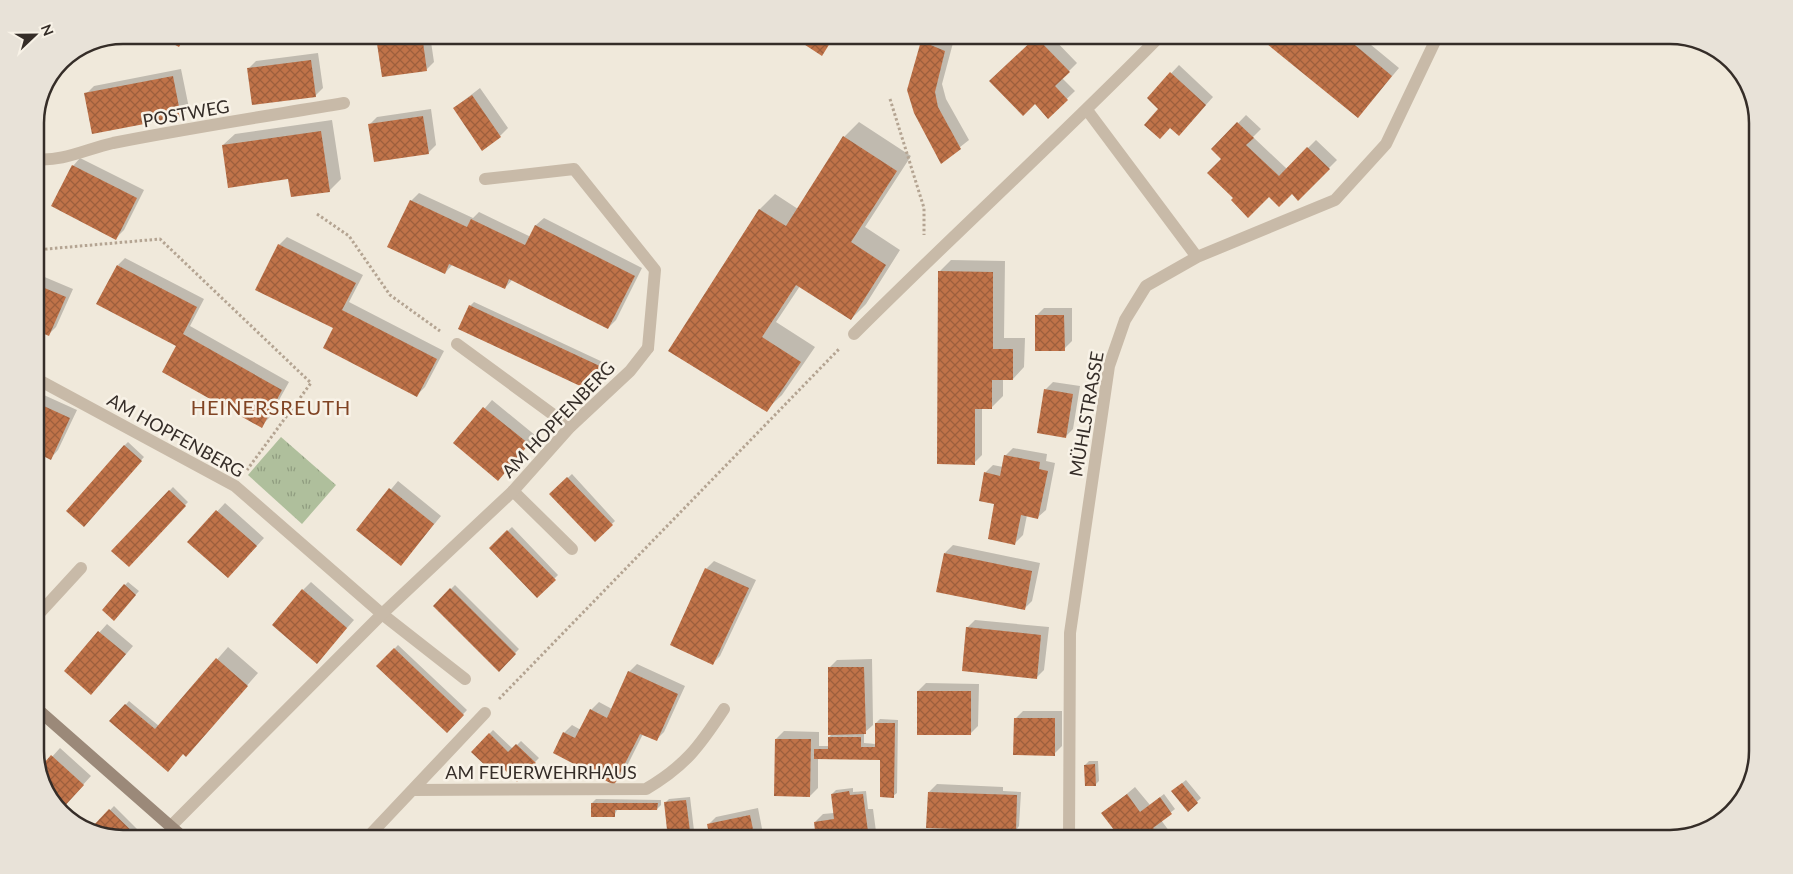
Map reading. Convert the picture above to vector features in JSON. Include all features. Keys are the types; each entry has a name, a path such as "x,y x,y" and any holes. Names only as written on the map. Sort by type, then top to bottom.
{"street":[{"path":"854,334 924,263 1087,110 1153,44"},
{"name":"MÜHLSTRASSE","path":"1069,830 1070,633 1109,366 1125,320 1146,286 1197,257 1336,200 1386,144 1434,44"},
{"name":"POSTWEG","path":"44,159 64,158 113,143 344,103"},
{"path":"1087,110 1197,257"},
{"name":"AM HOPFENBERG","path":"171,826 382,614 513,491 570,427 630,371 648,348 655,270 574,169 485,179"},
{"path":"457,344 570,427"},
{"name":"AM HOPFENBERG","path":"44,383 235,486 382,614"},
{"path":"513,491 572,549"},
{"path":"44,608 81,568"},
{"path":"382,614 465,679"},
{"name":"AM FEUERWEHRHAUS","path":"413,790 646,789 672,773 701,744 724,709"},
{"path":"375,830 485,713"},
{"path":"44,715 175,830"}],"path":[{"path":"890,99 924,208 924,263"},
{"path":"317,214 349,236 390,295 457,344"},
{"path":"44,249 160,239 311,383 235,486"},
{"path":"485,713 854,334"}],"green space":[{"path":"281,437 336,485 302,524 248,475"}],"building":[{"path":"377,44 423,44 427,71 382,77"},
{"path":"804,44 829,44 822,56"},
{"path":"920,44 928,44 945,51 935,92 938,107 961,149 941,164 914,113 907,90"},
{"path":"1029,44 1043,44 1070,72 1055,86 1068,100 1048,119 1035,104 1023,116 989,81"},
{"path":"1267,44 1354,44 1392,76 1358,118"},
{"path":"311,60 316,97 252,105 247,68"},
{"path":"1170,72 1206,105 1179,136 1170,128 1160,139 1144,125 1158,109 1147,98"},
{"path":"173,76 181,117 92,134 84,93"},
{"path":"472,95 501,137 482,151 453,108"},
{"path":"423,116 429,154 374,162 368,124"},
{"path":"1237,122 1254,138 1246,145 1279,176 1307,147 1330,169 1298,201 1292,194 1279,207 1269,197 1248,218 1231,200 1233,198 1207,173 1221,159 1211,149"},
{"path":"321,131 330,192 291,197 288,179 228,188 222,145"},
{"path":"843,136 897,171 851,242 886,265 851,320 796,285 762,337 801,362 767,412 668,351 759,209 786,226"},
{"path":"72,165 137,198 116,240 51,206"},
{"path":"410,200 467,227 471,219 525,245 535,225 635,276 608,329 509,279 505,289 449,264 445,274 387,247"},
{"path":"278,244 356,283 342,310 437,359 417,397 323,348 333,328 255,290"},
{"path":"117,265 197,307 183,334 282,390 262,428 162,372 176,346 96,304"},
{"path":"938,271 993,272 993,349 1013,349 1013,380 992,380 992,409 975,409 975,465 937,464"},
{"path":"44,288 66,297 49,336 44,334"},
{"path":"469,305 604,368 593,392 458,329"},
{"path":"1035,315 1064,315 1065,351 1035,351"},
{"path":"1044,389 1073,394 1066,438 1037,433"},
{"path":"44,406 70,418 51,460 44,456"},
{"path":"483,407 529,444 498,481 453,443"},
{"path":"124,445 142,461 84,527 66,511"},
{"path":"1004,455 1040,462 1039,469 1048,471 1038,519 1021,515 1015,545 988,539 994,504 979,501 984,472 1000,476"},
{"path":"567,477 613,525 595,542 549,494"},
{"path":"389,488 434,524 401,566 356,530"},
{"path":"169,490 186,506 129,567 111,551"},
{"path":"216,510 257,546 228,578 187,542"},
{"path":"507,530 556,580 537,598 489,548"},
{"path":"944,553 1032,571 1025,610 936,592"},
{"path":"705,568 749,588 713,665 670,645"},
{"path":"124,584 136,595 114,621 102,610"},
{"path":"450,588 516,654 499,672 433,606"},
{"path":"302,589 347,628 317,664 272,625"},
{"path":"966,627 1041,635 1037,679 962,671"},
{"path":"98,631 126,654 91,695 64,671"},
{"path":"394,648 464,715 447,733 376,666"},
{"path":"216,658 248,686 186,757 183,754 168,772 109,721 125,704 155,729"},
{"path":"828,667 864,667 866,734 828,735"},
{"path":"628,671 678,694 657,741 640,734 614,785 553,753 563,732 575,738 590,709 607,718"},
{"path":"917,691 971,691 971,735 917,735"},
{"path":"1014,718 1055,718 1055,756 1013,755"},
{"path":"875,723 895,723 894,798 880,797 880,760 814,759 814,749 828,749 828,737 861,737 861,747 875,747"},
{"path":"489,733 508,752 516,744 536,763 517,782 498,763 491,771 471,752"},
{"path":"775,739 811,739 810,797 774,796"},
{"path":"51,755 84,785 65,805 52,786 45,763"},
{"path":"1095,764 1096,786 1085,786 1084,765"},
{"path":"1182,783 1198,803 1188,812 1171,791"},
{"path":"849,791 850,795 863,794 868,830 815,830 814,822 834,819 831,794"},
{"path":"928,792 1017,795 1016,830 926,828"},
{"path":"1127,794 1140,812 1160,797 1172,814 1153,828 1155,830 1114,830 1101,813"},
{"path":"686,800 690,830 667,830 664,802"},
{"path":"591,803 658,803 657,810 615,810 615,817 591,817"},
{"path":"109,809 131,830 107,829 94,825"},
{"path":"750,815 753,830 708,830 707,824"}],"district":[{"name":"HEINERSREUTH","path":"271,407"}]}
